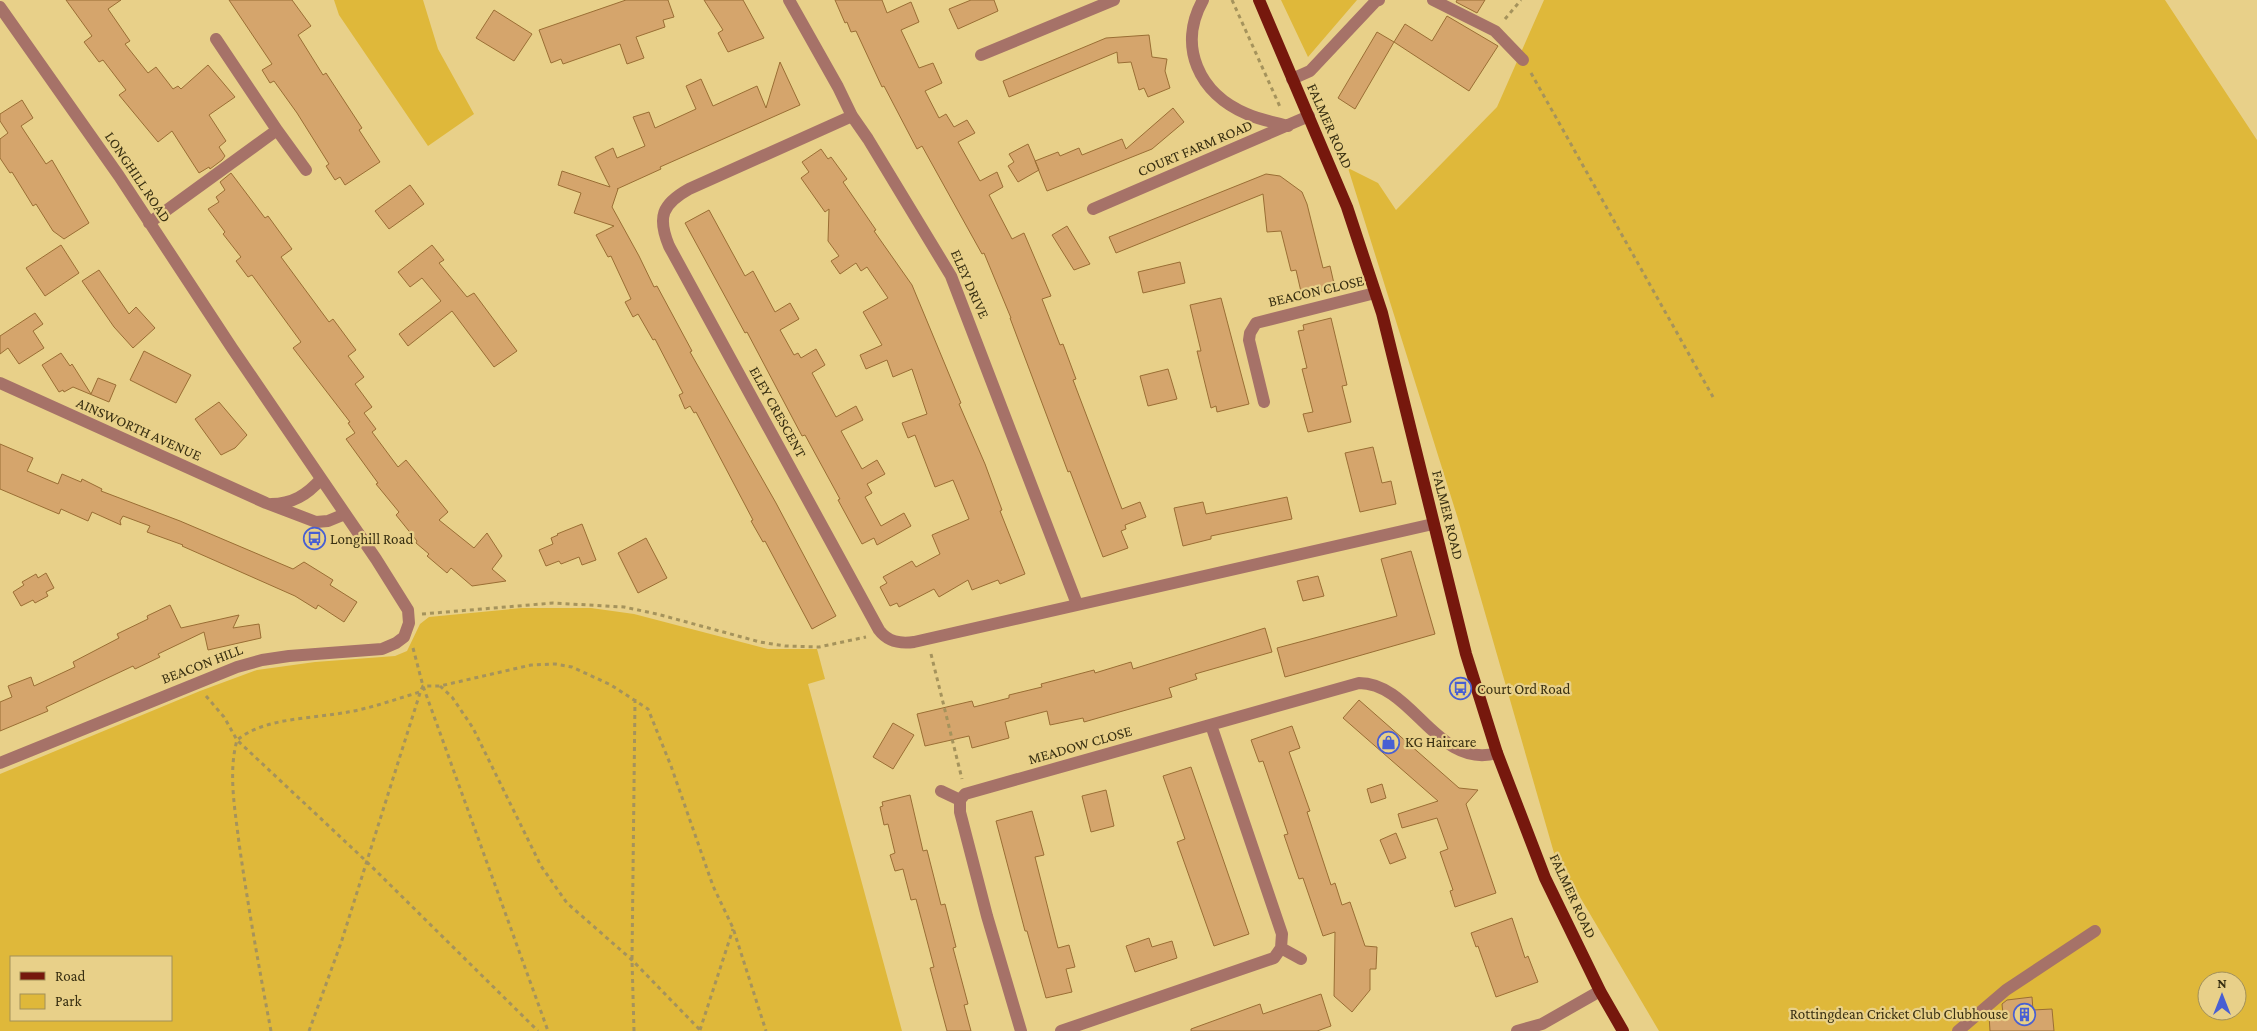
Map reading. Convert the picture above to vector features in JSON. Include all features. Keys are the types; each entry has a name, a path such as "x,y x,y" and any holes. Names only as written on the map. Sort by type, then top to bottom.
{"main road":[{"name":"FALMER ROAD","path":"1259,0 1347,207 1376,293 1466,654 1497,753 1545,878 1600,991 1623,1031"}],"street":[{"name":"ELEY DRIVE","path":"788,0 838,87 852,116 944,263 955,285 1077,604"},
{"path":"980,55 1114,0"},
{"path":"1203,0 1192,25 1191,37 1194,60 1204,80 1221,99 1246,114 1288,126"},
{"path":"1292,79 1310,71 1379,0"},
{"path":"1434,0 1495,32 1523,60"},
{"name":"LONGHILL ROAD","path":"0,6 118,176 345,514 406,606 409,616"},
{"path":"216,39 306,170"},
{"name":"ELEY CRESCENT","path":"852,116 688,188 670,201 662,220 669,246 879,630 887,638 898,643 927,639 1077,604"},
{"name":"COURT FARM ROAD","path":"1094,209 1309,116"},
{"path":"149,223 277,130"},
{"name":"BEACON CLOSE","path":"1264,402 1249,340 1250,333 1256,323 1376,293"},
{"name":"AINSWORTH AVENUE","path":"0,383 266,503 316,522 328,521 345,514"},
{"path":"266,503 278,504 296,499 312,490 321,479"},
{"path":"1077,604 1433,524"},
{"path":"404,636 408,628 409,616"},
{"name":"BEACON HILL","path":"0,763 237,666 262,660 366,652 391,646 404,636"},
{"name":"MEADOW CLOSE","path":"963,797 1359,683 1378,686 1388,691 1431,731 1452,746 1480,755 1497,753"},
{"path":"1061,1031 1274,958 1281,948 1283,940 1280,927 1211,725"},
{"path":"941,791 963,797 960,812 1021,1031"},
{"path":"1958,1031 2006,990 2094,930"},
{"path":"1281,948 1301,959"},
{"path":"1517,1031 1542,1024 1600,991"}],"path":[{"path":"1232,0 1288,126"},
{"path":"1495,32 1521,0"},
{"path":"1523,60 1713,397"},
{"path":"409,616 534,604 624,607 760,642 819,647 862,639 879,630"},
{"path":"404,636 410,641 415,651 423,686 548,1031"},
{"path":"927,639 963,797"},
{"path":"423,686 440,686 531,665 555,664 572,666 611,684 648,709 671,766 713,886 733,928 766,1031"},
{"path":"199,682 224,717 237,740 366,861 538,1031"},
{"path":"309,1031 341,943 423,686"},
{"path":"440,686 452,697 473,728 546,873 567,903 632,960 700,1031 733,928"},
{"path":"271,1031 246,891 233,796 233,754 237,740 246,732 264,726 350,712 420,692"},
{"path":"634,1031 632,960 635,699"}],"green space":[{"path":"334,0 423,0 438,49 474,114 428,146 339,15"},
{"path":"1281,0 1357,0 1308,57"},
{"path":"1544,0 2165,0 2257,140 2257,1031 1659,1031 1554,853 1458,519 1348,168 1378,183 1396,210 1497,107"},
{"path":"522,608 591,608 634,614 768,649 817,649 825,679 808,684 902,1031 0,1031 0,774 200,691 257,670 315,662 395,656 407,651 420,624 429,617"}],"building":[{"path":"66,0 121,0 108,9 130,41 125,44 148,73 156,67 173,89 178,86 181,89 208,65 235,97 209,115 226,141 219,147 225,156 222,160 210,169 209,167 199,173 172,131 158,142 119,95 126,90 103,60 99,62 84,42 92,36"},
{"path":"229,0 292,0 311,26 298,35 323,75 326,73 362,128 359,130 380,162 345,185 340,177 335,180 326,166 329,164 297,113 274,81 270,83 262,70 272,64"},
{"path":"626,0 668,0 674,17 663,20 665,27 636,37 644,58 627,64 620,44 563,64 561,59 551,63 539,30"},
{"path":"704,0 743,0 764,38 728,52 718,33 723,30"},
{"path":"835,0 882,0 887,13 911,2 919,22 901,30 919,68 933,63 942,83 925,91 939,118 946,114 954,127 967,120 975,133 958,142 980,181 997,172 1003,187 989,195 1012,239 1024,233 1051,296 1042,299 1060,345 1063,344 1076,379 1073,380 1122,509 1140,502 1146,517 1125,525 1126,529 1121,531 1128,548 1103,557 1070,471 1068,472 1011,318 984,253 982,254 922,146 917,149 884,86 882,87 856,31 851,32"},
{"path":"971,0 994,0 998,11 958,29 949,9"},
{"path":"1457,0 1485,0 1477,13 1456,2"},
{"path":"494,10 532,34 514,61 476,38"},
{"path":"1447,16 1498,46 1469,91 1394,42 1405,24 1432,41"},
{"path":"1377,32 1394,42 1355,109 1338,98"},
{"path":"1149,35 1152,57 1167,59 1165,71 1170,88 1148,97 1144,88 1139,90 1131,62 1118,63 1117,52 1009,97 1003,81 1106,38"},
{"path":"780,62 800,105 660,167 661,169 617,189 612,207 654,287 657,286 692,351 690,352 776,503 836,616 812,629 765,541 763,542 751,521 753,520 696,412 694,413 690,406 685,409 679,395 683,393 655,339 653,340 638,314 633,317 625,302 631,299 611,256 608,257 596,235 614,226 574,213 581,193 558,185 562,171 610,187 595,157 613,148 617,158 645,146 633,117 649,112 655,128 696,109 686,86 701,79 713,106 757,86 766,108"},
{"path":"22,100 33,118 21,126 46,164 52,160 89,223 64,239 53,231 36,204 33,206 12,172 10,173 0,158 0,139 8,133 0,121 0,114"},
{"path":"1173,108 1184,122 1152,149 1047,191 1035,161 1058,152 1060,156 1079,148 1082,155 1122,139 1126,149"},
{"path":"1028,144 1039,170 1018,182 1008,166 1014,162 1009,154"},
{"path":"821,149 828,159 831,157 847,179 843,182 876,230 874,231 912,285 985,464 1002,510 1000,511 1025,574 1000,584 998,580 972,590 968,580 939,597 934,589 899,607 897,603 890,606 880,587 887,583 883,577 912,561 916,567 940,554 932,535 969,519 953,480 935,487 915,435 908,438 902,423 927,414 912,369 893,377 887,360 866,369 860,355 882,345 863,312 888,298 867,267 861,271 856,263 840,274 831,261 839,256 828,241 829,209 825,212 801,178 809,172 802,162"},
{"path":"231,173 265,218 268,216 292,249 281,257 329,322 333,319 356,350 348,356 364,377 355,384 372,407 364,413 376,429 372,432 398,467 406,460 448,512 439,520 474,548 487,533 502,556 492,569 506,581 472,586 451,568 447,573 427,556 429,554 416,543 417,541 396,515 399,512 376,484 378,483 346,439 355,433 348,423 350,422 293,348 301,342 252,275 248,277 236,261 241,257 223,234 225,232 208,209 219,202 216,197 225,190 220,182"},
{"path":"1266,174 1280,176 1302,192 1307,204 1323,268 1330,266 1335,288 1302,296 1296,270 1291,271 1281,231 1267,232 1263,194 1116,253 1109,237"},
{"path":"410,185 424,204 389,229 375,211"},
{"path":"709,210 745,276 753,271 775,312 790,303 799,319 780,330 794,355 798,353 801,358 816,349 825,365 812,373 836,417 856,406 863,420 841,431 862,469 877,460 885,474 867,484 872,493 865,497 881,526 904,513 911,526 877,545 874,538 862,544 805,435 802,436 747,332 745,333 685,223"},
{"path":"1067,226 1090,264 1074,270 1052,235"},
{"path":"61,245 79,273 45,296 26,268"},
{"path":"432,245 444,260 439,263 467,297 474,293 517,351 494,367 452,311 408,346 399,334 441,301 422,278 410,287 398,272"},
{"path":"1180,262 1185,283 1143,293 1138,272"},
{"path":"99,270 129,314 136,307 155,328 133,348 114,327 82,281"},
{"path":"1221,298 1249,404 1217,412 1216,406 1211,408 1197,351 1201,351 1190,305"},
{"path":"35,313 43,324 33,331 44,348 19,364 8,348 0,354 0,336"},
{"path":"1331,318 1347,385 1342,386 1351,422 1308,432 1303,414 1313,412 1302,369 1307,368 1298,331 1304,330 1303,325"},
{"path":"144,351 191,375 176,403 130,380"},
{"path":"61,353 70,366 72,364 91,394 98,378 116,385 109,402 73,387 64,392 63,390 59,392 42,365"},
{"path":"1168,369 1177,399 1148,406 1140,376"},
{"path":"219,402 247,435 235,448 221,455 195,419"},
{"path":"0,444 33,458 27,471 58,484 62,474 81,482 82,479 102,489 101,491 180,521 293,569 304,562 333,580 330,585 357,602 344,622 318,605 316,609 295,596 183,545 147,532 150,526 123,516 120,521 121,525 92,512 88,521 61,509 59,514 0,489"},
{"path":"1373,447 1382,483 1391,481 1396,504 1360,512 1345,453"},
{"path":"1287,497 1292,519 1211,536 1211,539 1183,546 1174,508 1203,502 1206,514"},
{"path":"582,524 596,560 582,565 579,557 561,564 559,561 546,566 539,550 553,544 551,538 557,534"},
{"path":"646,538 667,578 638,593 618,553"},
{"path":"1411,551 1435,634 1285,677 1277,648 1397,616 1381,559"},
{"path":"46,573 54,588 46,592 48,596 35,603 33,600 21,606 13,592 24,585 22,582 36,574 38,578"},
{"path":"1318,576 1324,596 1303,601 1297,581"},
{"path":"170,605 181,628 239,615 233,628 259,624 261,638 208,650 204,632 158,654 160,657 135,669 133,666 46,707 48,711 0,731 0,702 12,697 8,686 31,677 34,686 75,667 73,662 119,638 117,634 148,619 147,616"},
{"path":"1265,628 1272,652 1195,674 1197,679 1169,688 1172,697 1084,722 1083,718 1050,725 1047,711 1005,722 1009,738 972,748 969,736 925,746 917,714 972,701 974,707 1009,698 1009,695 1042,687 1041,684 1094,670 1095,673 1131,662 1133,669"},
{"path":"1359,700 1459,788 1478,790 1466,804 1496,893 1455,907 1450,891 1453,890 1440,852 1448,849 1437,818 1402,828 1398,814 1438,801 1343,718"},
{"path":"893,723 914,735 893,769 873,757"},
{"path":"1292,726 1300,748 1289,752 1310,811 1307,812 1331,885 1335,883 1342,905 1350,902 1365,946 1377,947 1376,969 1370,969 1370,990 1352,1012 1334,996 1335,932 1323,936 1303,878 1299,879 1284,835 1288,834 1263,761 1259,762 1251,740"},
{"path":"1191,767 1249,934 1214,946 1177,842 1185,839 1163,776"},
{"path":"1382,784 1386,798 1371,803 1367,789"},
{"path":"1106,790 1114,826 1091,832 1082,796"},
{"path":"910,795 923,851 927,850 941,905 945,904 956,947 953,948 968,1004 964,1005 971,1031 947,1031 930,968 934,967 916,899 911,900 903,869 895,871 890,855 895,853 888,824 884,825 880,807 883,806 882,802"},
{"path":"1032,811 1044,855 1035,857 1058,948 1069,945 1075,967 1066,969 1072,992 1046,998 1027,931 1025,931 996,821"},
{"path":"1396,833 1406,858 1390,864 1380,840"},
{"path":"1512,918 1525,958 1528,956 1538,982 1496,997 1478,946 1476,947 1471,933"},
{"path":"1149,938 1152,947 1172,941 1177,958 1135,972 1126,946"},
{"path":"1321,994 1331,1026 1317,1031 1191,1031 1191,1029 1260,1004 1263,1014"},
{"name":"Rottingdean Cricket Club Clubhouse","path":"2032,997 2033,1010 2052,1009 2054,1031 1990,1031 1989,1015 2003,1014 2002,1004 2007,1000"}],"place":[{"name":"Longhill Road","path":"314,539"},
{"name":"Court Ord Road","path":"1461,689"},
{"name":"KG Haircare","path":"1389,742"},
{"name":"Rottingdean Cricket Club Clubhouse","path":"2024,1014"}]}
